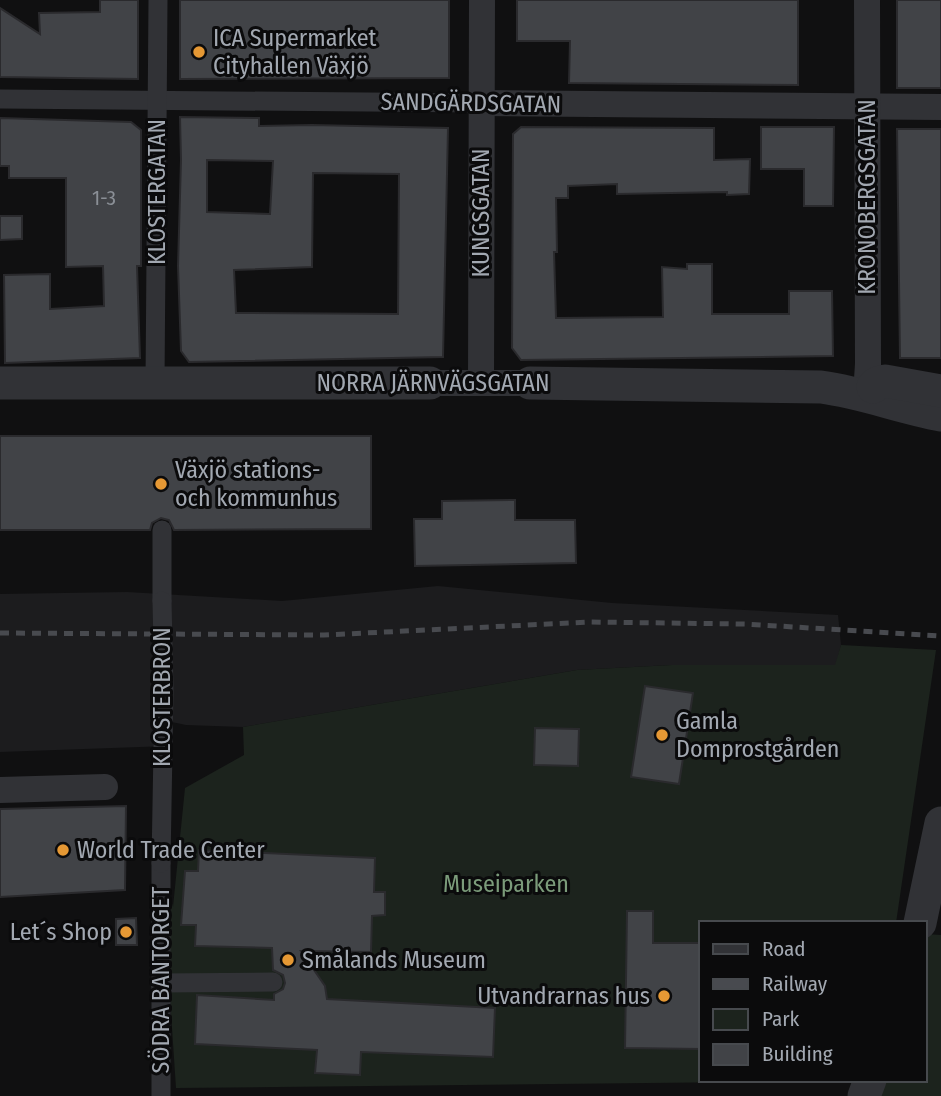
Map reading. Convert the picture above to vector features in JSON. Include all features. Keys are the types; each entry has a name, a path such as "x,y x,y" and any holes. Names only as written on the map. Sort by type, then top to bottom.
{"street":[{"name":"KLOSTERGATAN","path":"156,384 158,0"},
{"name":"KUNGSGATAN","path":"481,383 482,0"},
{"name":"KRONOBERGSGATAN","path":"866,394 867,0"},
{"name":"SANDGÄRDSGATAN","path":"0,99 941,107"},
{"name":"NORRA JÄRNVÄGSGATAN","path":"866,394 877,383 885,381 941,391"},
{"name":"NORRA JÄRNVÄGSGATAN","path":"0,383 530,383 821,387 866,394 909,409 941,415"},
{"name":"KLOSTERBRON","path":"161,863 164,690 162,530"},
{"path":"0,790 105,787"},
{"path":"920,921 941,823"},
{"name":"SÖDRA BANTORGET","path":"161,863 161,1096"},
{"path":"160,984 273,982"}],"shaded area":[{"path":"438,586 612,603 838,615 841,645 836,665 672,665 577,670 243,727 186,725 167,721 168,746 0,752 0,594 127,592 282,601"}],"green space":[{"name":"Museiparken","path":"841,645 936,650 896,921 699,921 699,1082 737,1082 176,1088 161,863 173,907 185,788 244,755 243,727 577,670 672,665 835,665"},
{"path":"927,934 941,935 941,1096 866,1096 870,1082 927,1082"}],"building":[{"path":"100,0 138,0 138,79 0,77 0,8 40,34 39,13 100,12"},
{"path":"180,0 449,0 449,78 180,79"},
{"path":"517,0 798,0 798,85 569,83 570,41 517,41"},
{"path":"897,0 941,0 941,88 897,88"},
{"path":"180,117 259,118 259,126 448,128 443,357 189,362 181,351 178,266","holes":["207,160 273,161 270,214 207,212","313,173 399,174 398,314 236,313 234,270 312,267"]},
{"path":"0,118 131,122 141,130 141,266 137,266 140,358 5,363 4,275 50,274 50,309 104,306 103,266 66,267 66,178 9,178 9,166 0,166"},
{"path":"521,127 714,128 714,160 750,159 749,194 617,194 617,184 568,186 568,198 556,198 556,318 663,317 662,267 687,269 687,264 712,264 712,314 789,314 789,291 832,291 833,356 521,360 512,348 513,134"},
{"path":"761,127 834,127 833,206 804,206 804,169 761,169"},
{"path":"897,129 941,129 941,358 900,358"},
{"path":"0,216 22,216 22,239 0,240"},
{"path":"0,436 371,436 371,529 174,530 169,520 161,518 152,523 150,530 0,530"},
{"path":"515,500 515,520 575,520 576,563 415,566 414,519 442,519 442,501"},
{"name":"Gamla Domprostgården","path":"645,686 693,693 679,784 631,777"},
{"path":"535,728 579,729 578,766 534,765"},
{"name":"World Trade Center","path":"126,806 125,890 0,897 0,809"},
{"name":"Smålands Museum","path":"199,850 375,858 374,892 385,892 385,915 372,916 371,952 301,951 325,986 327,999 495,1008 493,1057 361,1052 360,1075 315,1073 317,1050 195,1044 197,995 274,1000 274,994 283,989 285,983 283,975 273,970 272,948 195,946 196,925 181,925 185,871 198,871"},
{"name":"Utvandrarnas hus","path":"627,911 653,911 653,943 699,943 699,1049 625,1048"},
{"path":"136,918 137,945 116,945 116,919"}],"railway":[{"path":"0,633 324,635 590,622 745,624 941,636"}],"place":[{"name":"ICA Supermarket Cityhallen Växjö","path":"199,52"},
{"name":"Växjö stations- och kommunhus","path":"161,484"},
{"name":"Gamla Domprostgården","path":"662,735"},
{"name":"World Trade Center","path":"63,850"},
{"name":"Let´s Shop","path":"126,932"},
{"name":"Smålands Museum","path":"288,960"},
{"name":"Utvandrarnas hus","path":"664,996"}]}
